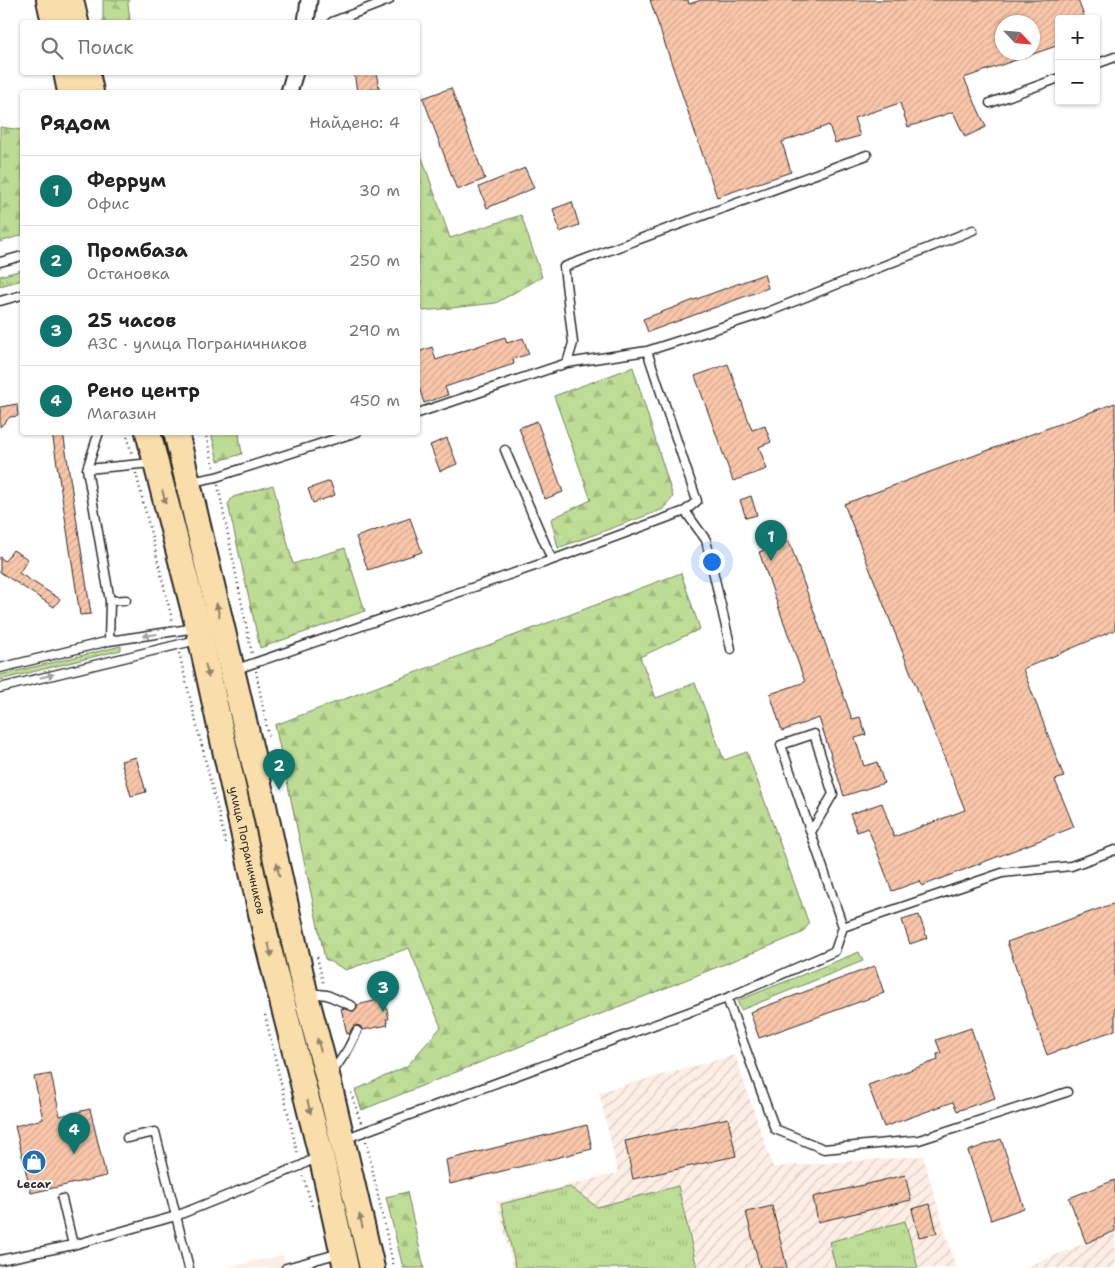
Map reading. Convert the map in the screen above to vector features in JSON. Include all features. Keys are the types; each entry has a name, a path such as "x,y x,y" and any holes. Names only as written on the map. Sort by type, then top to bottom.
{"main road":[{"path":"49,0 54,20"},
{"path":"71,0 76,20"},
{"path":"67,75 70,90"},
{"path":"87,75 90,90"},
{"name":"улица Пограничников","path":"148,435 145,463 192,637 237,847 263,917 310,1160 344,1260"},
{"name":"улица Пограничников","path":"181,439 188,483 287,911 316,994 353,1135 372,1268"},
{"path":"237,847 260,852 267,841 269,827"},
{"path":"263,917 267,905 273,901 278,902 287,911"}],"street":[{"path":"306,20 309,0"},
{"path":"290,90 294,75"}],"lane":[{"path":"337,20 389,0"},
{"path":"1100,63 1115,58"},
{"path":"990,103 1055,79"},
{"path":"567,363 573,343 564,267 867,155"},
{"path":"420,412 567,363 647,351 768,312 973,230"},
{"path":"0,262 20,257"},
{"path":"0,301 20,296"},
{"path":"232,670 552,560 685,510 698,501 647,351"},
{"path":"98,435 87,469 110,601 109,641"},
{"path":"188,483 216,477 348,435"},
{"path":"505,450 552,560"},
{"path":"87,469 145,463"},
{"path":"685,510 706,540 732,649"},
{"path":"110,601 126,600"},
{"path":"0,668 109,641 175,632 192,637"},
{"path":"0,688 192,637"},
{"path":"353,1135 727,998 835,951 843,928 780,745 814,734 833,794 811,832"},
{"path":"843,928 1002,872 1071,866 1115,850"},
{"path":"316,994 352,1006"},
{"path":"727,998 775,1129 824,1149 919,1140 1067,1092"},
{"path":"338,1082 348,1049 357,1031"},
{"path":"127,1138 155,1132 189,1268"},
{"path":"0,1260 73,1245 176,1216 310,1160"},
{"path":"62,1199 73,1245"},
{"path":"0,1253 12,1257"},
{"path":"286,1268 344,1260"}],"path":[{"path":"128,435 145,463 175,632"},
{"path":"206,435 254,662 270,748"},
{"path":"192,637 237,847"},
{"path":"315,949 316,994"},
{"path":"265,1013 310,1160 313,1210"},
{"path":"338,1082 394,1268"}],"shaded area":[{"path":"735,1055 773,1167 923,1156 956,1268 513,1268 497,1202 618,1173 599,1092"},
{"path":"1115,1231 1115,1268 1023,1268 1086,1243"},
{"path":"283,1255 286,1268 223,1268"}],"green space":[{"path":"103,0 130,0 128,3 130,20 103,20"},
{"path":"0,127 20,130 20,236 0,242"},
{"path":"420,152 450,238 521,215 542,277 496,303 424,311 420,308"},
{"path":"20,271 20,281 0,286 0,276"},
{"path":"633,367 673,497 664,509 558,548 551,519 591,500 554,396"},
{"path":"212,435 239,435 242,454 218,461"},
{"path":"273,485 293,564 345,548 365,611 260,648 228,504 233,497"},
{"path":"681,573 700,629 640,657 656,698 695,683 724,760 747,752 809,924 802,933 362,1110 355,1090 407,1066 441,1027 409,948 346,970 325,959 275,725"},
{"path":"121,646 121,650 0,680 0,675"},
{"path":"859,952 863,961 741,1010 737,1001"},
{"path":"678,1186 697,1268 516,1268 501,1204 570,1187 597,1207"},
{"path":"407,1192 424,1268 403,1268 386,1197"},
{"path":"905,1221 918,1268 836,1268 829,1242"}],"building":[{"path":"650,0 688,0 689,4 701,0 1078,0 1084,15 1055,15 1055,46 1040,52 1040,15 995,15 995,60 1016,60 964,78 986,127 965,137 953,112 908,127 900,103 854,118 860,136 835,143 829,125 782,142 791,172 717,197"},
{"path":"354,75 377,75 379,88 357,90"},
{"path":"451,88 485,179 457,190 423,98"},
{"path":"525,168 534,188 487,208 479,187"},
{"path":"572,202 579,225 560,232 553,209"},
{"path":"764,274 768,288 648,332 643,319"},
{"path":"505,337 507,343 523,338 529,354 513,359 514,364 445,387 448,395 424,403 420,390 420,351 432,347 436,360"},
{"path":"728,364 752,430 765,426 771,442 759,447 767,469 733,481 695,376"},
{"path":"1115,403 1115,630 1023,669 1064,777 1055,780 1074,827 922,886 920,881 892,891 868,828 857,832 850,814 882,803 894,837 965,810 844,504"},
{"path":"17,404 18,416 10,417 0,427 0,407"},
{"path":"537,421 563,492 545,499 519,428"},
{"path":"52,435 63,435 91,614 80,615"},
{"path":"447,438 457,464 440,471 430,445"},
{"path":"330,481 335,495 313,503 308,489"},
{"path":"751,496 757,515 746,518 740,500"},
{"path":"410,518 422,552 368,570 356,537"},
{"path":"789,541 852,719 860,717 866,735 855,738 864,766 877,762 884,783 844,796 819,718 782,731 770,694 805,682 759,552"},
{"path":"13,550 28,559 19,573 60,599 54,607 0,572 0,557 5,561"},
{"path":"136,757 146,792 131,796 121,761"},
{"path":"1115,903 1115,1030 1047,1055 1007,942"},
{"path":"919,915 927,938 910,944 902,920"},
{"path":"875,966 884,993 759,1038 750,1012"},
{"path":"382,999 383,1005 386,1005 389,1019 386,1019 388,1025 363,1030 360,1026 356,1025 347,1034 341,1008 353,1011 357,1009 357,1005"},
{"path":"971,1028 995,1098 957,1111 953,1102 884,1127 868,1085 938,1060 937,1054 941,1053 936,1040"},
{"path":"51,1074 60,1116 90,1109 106,1176 31,1193 15,1126 43,1119 34,1077"},
{"path":"728,1118 736,1156 633,1179 625,1141"},
{"path":"587,1125 592,1149 450,1184 446,1160"},
{"path":"1001,1139 1024,1208 991,1220 968,1151"},
{"path":"905,1175 911,1200 818,1222 813,1197"},
{"path":"1115,1180 1115,1231 1086,1243 1069,1198"},
{"path":"930,1204 937,1233 919,1237 912,1209"},
{"path":"772,1206 787,1268 760,1268 746,1212"}],"place":[{"name":"Феррум","path":"771,561"},
{"name":"Промбаза","path":"279,790"},
{"name":"25 часов","path":"383,1012"},
{"name":"Рено центр","path":"74,1154"},
{"name":"Lecar","path":"34,1162"}]}
